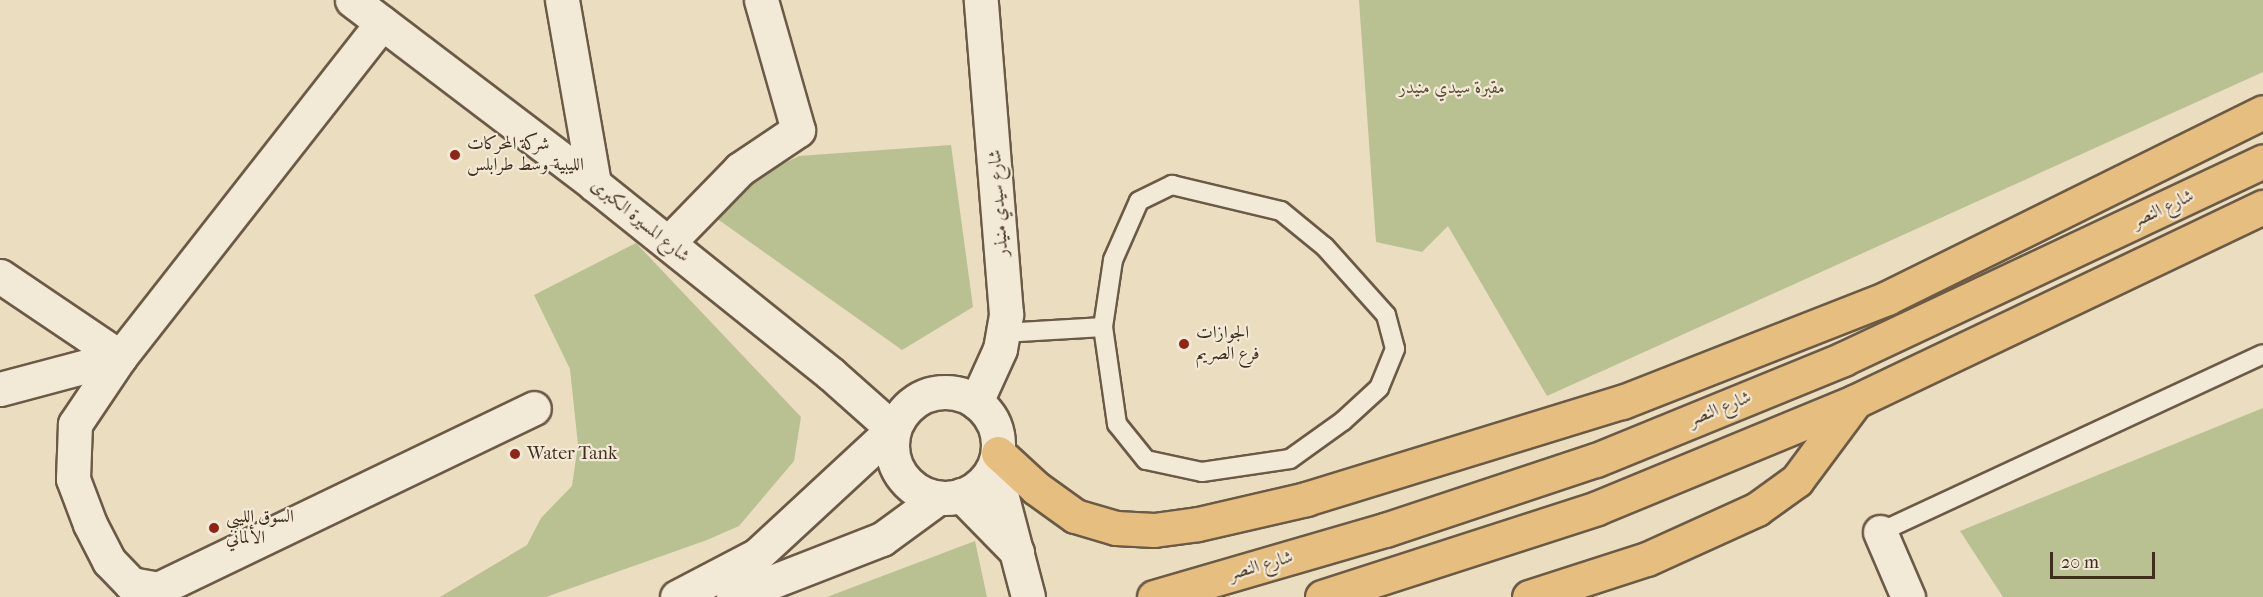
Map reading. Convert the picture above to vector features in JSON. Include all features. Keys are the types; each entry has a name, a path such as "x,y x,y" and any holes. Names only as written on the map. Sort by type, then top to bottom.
{"highway":[{"path":"996,460 1075,516 1116,528 1154,530 1198,524 1306,499 1622,402 1887,298 2263,112"},
{"name":"شارع النصر","path":"1154,597 1385,530 1596,460 1843,360 2263,161"},
{"path":"1322,597 1597,508 1856,401 2263,207"},
{"path":"1529,597 1647,559 1757,510 1797,480 1856,401"}],"street":[{"name":"شارع المسيرة الكبرى","path":"352,0 594,184 831,374 893,429"},
{"path":"562,0 594,184"},
{"path":"668,243 740,169 798,130 761,0"},
{"name":"شارع سيدي منيذر","path":"976,402 1000,349 1006,314 993,114 981,0"},
{"path":"382,23 120,357 75,424 73,480 109,561 131,584 158,589 534,408"},
{"path":"0,276 120,357"},
{"path":"0,389 120,357"},
{"path":"677,597 757,555 893,429 907,408 924,396 943,392 976,402 989,415 997,434 996,460 1028,597"},
{"path":"893,429 893,455 898,470 909,485 949,497 1018,553"},
{"path":"733,597 882,539 949,497 976,487 996,460"},
{"path":"1881,532 1908,597"}],"lane":[{"path":"1173,186 1281,211 1325,247 1386,315 1395,349 1379,388 1343,422 1290,459 1202,472 1146,460 1117,424 1103,327 1113,260 1139,201 1173,186"},
{"path":"1003,333 1103,327"},
{"path":"1881,532 2263,354"}],"green space":[{"name":"مقبرة سيدي منيدر","path":"1359,0 2263,0 2263,72 1547,396 1448,226 1422,252 1376,242"},
{"path":"951,145 973,307 902,350 716,218 751,179 799,156"},
{"path":"636,243 801,417 794,461 739,526 707,540 546,597 440,597 527,545 541,518 572,486 578,445 570,369 534,295"},
{"path":"2263,408 2263,597 2003,597 1960,531"},
{"path":"975,541 987,597 827,597"}],"place":[{"name":"شركة المحركات الليبية-وسط طرابلس","path":"455,155"},
{"name":"الجوازات فرع الصريم","path":"1184,344"},
{"name":"Water Tank","path":"515,454"},
{"name":"السوق الليبي الألماني","path":"214,528"}]}
